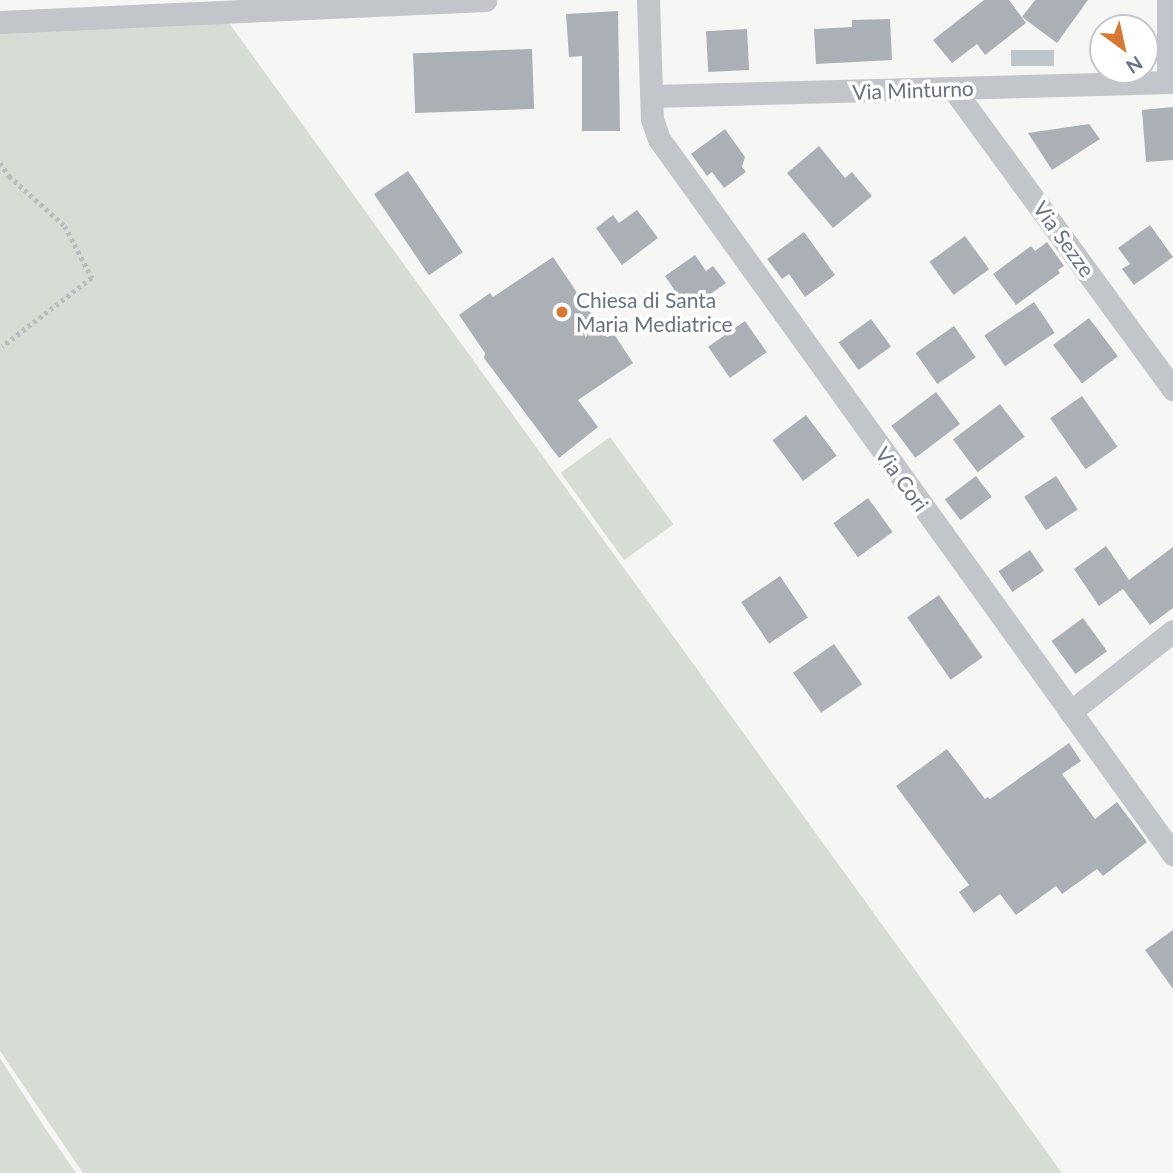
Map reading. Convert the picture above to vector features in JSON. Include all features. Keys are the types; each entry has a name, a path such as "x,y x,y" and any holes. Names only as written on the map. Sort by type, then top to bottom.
{"street":[{"path":"0,22 486,0"},
{"name":"Via Cori","path":"649,0 653,124 659,139 1173,854"},
{"path":"1168,0 1170,82"},
{"name":"Via Minturno","path":"652,96 954,90 1170,82"},
{"name":"Via Sezze","path":"954,90 1173,389"},
{"path":"1070,712 1173,631"}],"path":[{"path":"0,163 9,176 65,226 92,278 2,347"}],"shaded area":[{"path":"229,23 1062,1173 83,1173 0,1051 0,31"},
{"path":"1011,50 1054,50 1054,66 1011,66"},
{"path":"610,437 673,524 624,560 561,473"},
{"path":"0,1058 45,1128 76,1173 0,1173"}],"building":[{"path":"984,0 1009,0 1026,23 985,55 977,44 952,63 933,40"},
{"path":"1035,0 1088,0 1057,43 1022,17"},
{"path":"618,11 620,131 582,131 582,56 569,57 566,14"},
{"path":"890,19 892,60 816,64 814,29 852,27 852,20"},
{"path":"747,29 749,70 708,72 706,31"},
{"path":"532,49 534,109 415,113 413,53"},
{"path":"1173,107 1173,160 1146,162 1142,110"},
{"path":"1089,124 1100,139 1052,170 1028,133"},
{"path":"725,129 745,157 742,167 746,172 724,188 712,172 707,176 691,154"},
{"path":"819,146 845,178 852,172 872,196 833,228 787,173"},
{"path":"408,171 463,252 429,275 374,194"},
{"path":"637,210 658,238 622,265 596,228 613,215 619,223"},
{"path":"1150,225 1173,257 1134,285 1122,269 1130,264 1118,248"},
{"path":"804,232 835,275 805,297 789,274 782,279 767,259"},
{"path":"965,236 989,269 954,295 929,262"},
{"path":"1047,242 1064,266 1058,270 1060,273 1016,305 993,274 1031,246 1035,251"},
{"path":"695,255 706,271 713,266 726,283 688,310 665,276"},
{"path":"553,257 607,337 614,334 633,363 578,400 598,427 559,458 484,358 485,353 459,315 490,293 493,297"},
{"path":"1034,302 1055,333 1005,366 984,336"},
{"path":"1089,318 1118,356 1082,383 1053,345"},
{"path":"871,319 891,347 859,370 839,343"},
{"path":"745,321 767,352 730,378 708,347"},
{"path":"954,326 976,357 937,384 915,353"},
{"path":"936,392 960,424 915,458 891,426"},
{"path":"1082,396 1118,447 1086,469 1050,418"},
{"path":"1000,404 1025,437 978,472 953,440"},
{"path":"806,415 837,456 803,481 772,440"},
{"path":"976,476 992,497 961,520 945,499"},
{"path":"1056,476 1078,510 1046,530 1024,497"},
{"path":"868,498 893,532 858,557 833,523"},
{"path":"1106,546 1129,580 1173,547 1173,608 1150,625 1123,589 1099,606 1074,569"},
{"path":"1030,550 1044,571 1012,592 998,571"},
{"path":"780,576 808,617 769,644 741,602"},
{"path":"939,595 983,657 951,680 907,617"},
{"path":"1083,618 1107,651 1076,674 1051,641"},
{"path":"834,644 862,684 821,713 793,673"},
{"path":"1069,743 1081,761 1062,774 1095,819 1117,802 1147,842 1103,876 1097,869 1062,894 1056,886 1016,915 1000,894 974,913 959,892 969,885 896,786 947,749 985,799 990,799"},
{"path":"1173,930 1173,989 1145,950"}],"place":[{"name":"Chiesa di Santa Maria Mediatrice","path":"562,312"}]}
